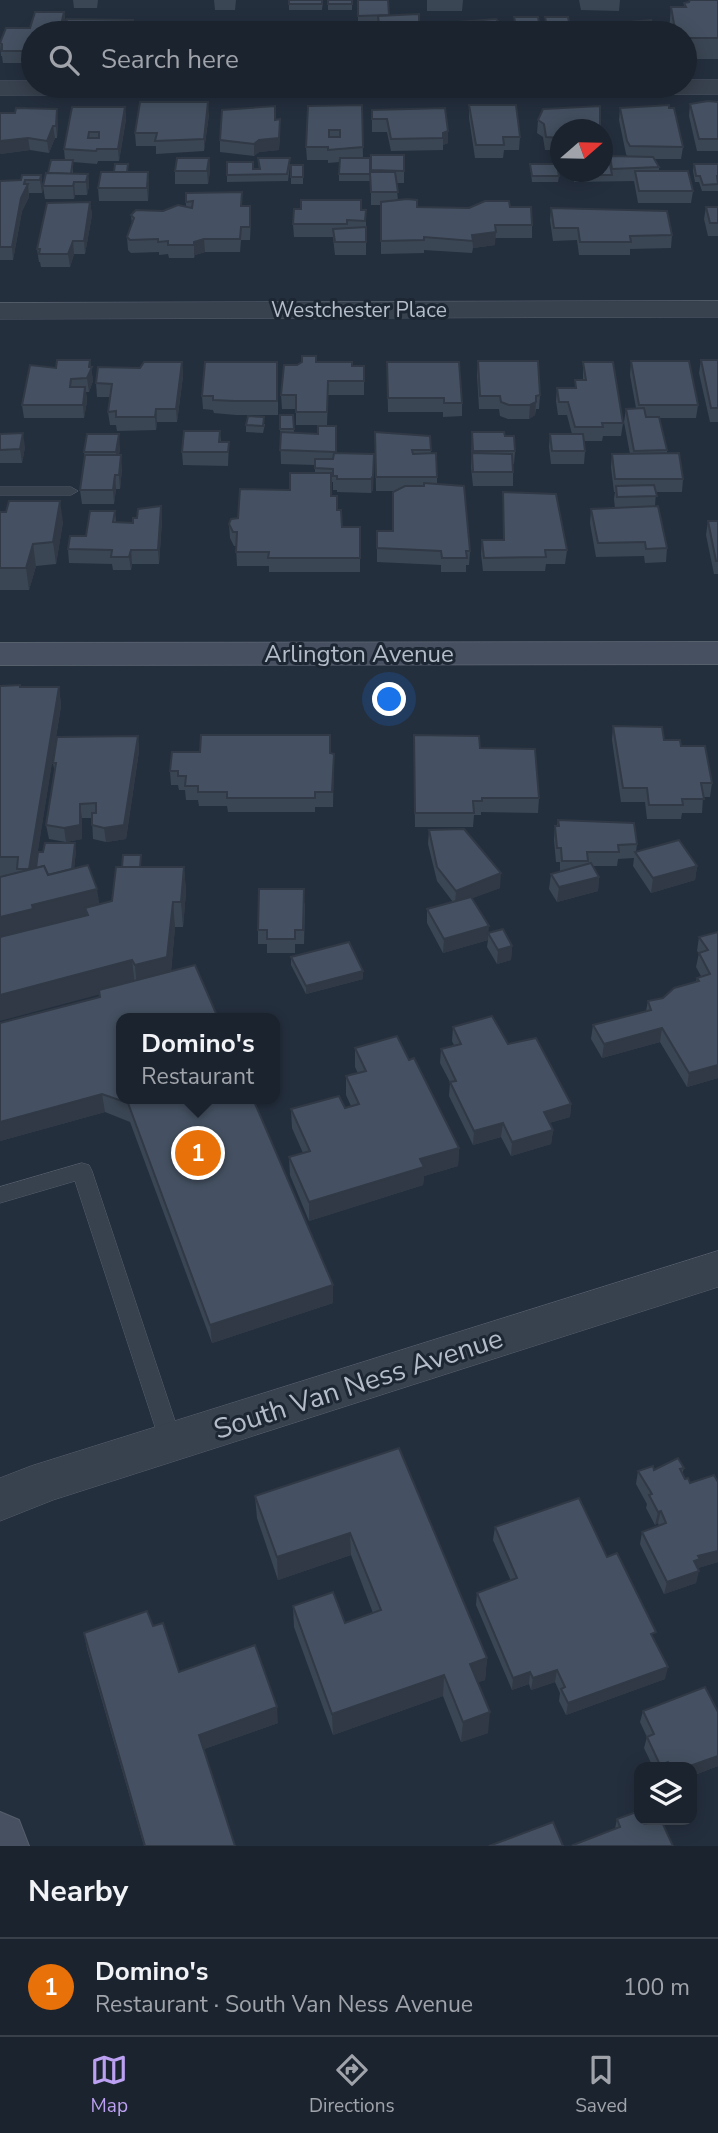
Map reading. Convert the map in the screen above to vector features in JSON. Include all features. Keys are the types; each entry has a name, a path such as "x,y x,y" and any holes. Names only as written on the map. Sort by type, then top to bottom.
{"main road":[{"name":"Arlington Avenue","path":"0,654 718,653"},
{"path":"0,1839 2,1846"}],"street":[{"path":"697,87 718,87"},
{"path":"0,88 21,88"},
{"name":"Westchester Place","path":"0,311 718,309"},
{"name":"South Van Ness Avenue","path":"0,1500 47,1481 718,1269"}],"lane":[{"path":"0,491 71,491"},
{"path":"0,1195 82,1171 171,1442"}],"building":[{"path":"289,0 322,0 322,4 289,4"},
{"path":"328,0 352,0 352,4 328,4"},
{"path":"358,0 388,0 389,15 358,16"},
{"path":"718,0 718,38 697,38 697,21 673,21 671,7 686,7 684,3"},
{"path":"35,12 64,12 62,21 32,21"},
{"path":"419,14 419,21 379,21 378,16"},
{"path":"514,17 538,17 539,21 515,21"},
{"path":"545,17 568,17 569,21 546,21"},
{"path":"67,19 133,20 133,21"},
{"path":"6,28 21,28 21,51 2,51 0,43"},
{"path":"140,102 208,102 204,139 155,141 157,133 135,133"},
{"path":"718,102 718,139 699,139 690,104"},
{"path":"362,105 363,147 328,150 328,147 306,147 308,106","holes":["329,130 340,130 340,137 329,137"]},
{"path":"469,105 516,105 520,137 503,137 504,145 476,145"},
{"path":"669,105 669,108 674,108 683,147 630,146 620,108"},
{"path":"275,106 275,120 280,119 279,138 259,140 254,144 220,140 222,110"},
{"path":"600,106 600,119 550,119 550,137 546,137 544,124 538,120 543,109"},
{"path":"72,107 125,107 118,149 64,149","holes":["89,132 99,132 99,138 88,138"]},
{"path":"16,108 57,109 56,126 53,126 47,141 28,138 0,141 0,113 15,113"},
{"path":"445,108 448,131 443,133 443,138 391,139 387,119 372,119 372,110"},
{"path":"371,155 404,155 404,171 371,170"},
{"path":"613,156 653,157 659,167 613,169"},
{"path":"177,158 209,158 207,171 175,171"},
{"path":"258,158 290,158 287,174 227,175 227,162 253,162 253,169 260,169"},
{"path":"340,158 370,158 370,174 339,174"},
{"path":"51,160 73,160 71,174 48,173"},
{"path":"115,164 128,164 127,172 114,172"},
{"path":"530,164 550,164 550,176 532,176"},
{"path":"694,164 718,164 718,184 703,185 700,176 696,176"},
{"path":"291,165 303,165 303,177 291,177"},
{"path":"635,171 688,171 693,191 639,191"},
{"path":"101,172 148,172 147,188 98,188"},
{"path":"370,172 395,172 398,192 371,192"},
{"path":"46,173 88,174 86,182 74,182 73,186 43,186"},
{"path":"22,175 41,175 40,180 25,180 24,184 28,184 21,198 12,247 0,247 0,181 21,180"},
{"path":"242,192 241,206 250,206 250,227 241,227 240,239 204,239 194,242 194,245 168,245 168,241 158,242 158,239 130,240 127,237 134,218 131,215 136,210 163,211 178,205 192,208 193,201 186,202 186,193"},
{"path":"301,200 361,200 361,210 366,210 365,221 347,220 347,224 293,224 294,209 301,209"},
{"path":"417,200 417,207 469,208 485,201 509,201 510,207 531,207 532,225 495,225 496,232 472,235 473,241 424,237 424,240 381,241 381,202"},
{"path":"90,202 84,241 73,241 68,254 39,254 40,249 37,249 47,203"},
{"path":"706,207 718,207 718,223 710,223"},
{"path":"551,208 667,211 672,235 630,236 631,242 580,242 578,228 554,228"},
{"path":"366,227 366,242 335,242 333,229"},
{"path":"302,356 316,356 316,362 352,362 352,366 364,366 364,381 328,381 327,412 296,412 296,395 281,395 284,365 297,365 302,362"},
{"path":"57,360 90,360 89,367 92,367 87,378 71,379 70,387 85,387 83,405 22,405 30,365 56,368"},
{"path":"701,360 718,360 718,408 711,408"},
{"path":"478,361 538,361 540,395 536,396 536,402 530,405 509,405 501,402 500,396 480,396"},
{"path":"631,361 689,361 698,405 639,405"},
{"path":"144,362 182,362 176,409 156,409 155,417 116,417 116,411 108,412 112,384 96,383 98,367 140,368"},
{"path":"205,362 277,362 277,401 213,400 213,396 202,396"},
{"path":"387,362 459,362 462,403 444,403 444,398 388,398"},
{"path":"583,362 613,362 623,423 602,423 603,427 575,427 568,402 559,402 557,388 576,388 575,380 586,380"},
{"path":"644,408 646,417 659,417 667,450 634,451 626,409"},
{"path":"280,415 293,415 294,429 280,429"},
{"path":"248,416 264,417 263,426 246,425"},
{"path":"318,426 336,426 336,452 280,450 281,432 318,434"},
{"path":"184,431 220,431 219,442 229,442 228,452 182,452"},
{"path":"375,432 430,436 431,450 412,450 413,454 436,453 437,477 376,477"},
{"path":"472,432 504,432 505,436 514,436 515,451 473,451"},
{"path":"23,433 20,449 0,450 0,434"},
{"path":"87,434 119,434 116,452 84,452"},
{"path":"550,434 583,434 585,451 552,451"},
{"path":"334,453 374,454 373,476 371,479 337,479 337,476 333,476 333,469 315,468 315,459 333,459"},
{"path":"472,453 512,454 513,472 473,472"},
{"path":"679,453 683,479 615,479 612,454"},
{"path":"85,455 121,455 119,475 115,475 113,490 80,490"},
{"path":"290,473 331,473 331,496 337,496 337,510 341,510 342,527 360,527 360,558 268,558 269,552 236,552 237,532 233,532 229,524 231,519 238,518 240,489 290,490"},
{"path":"424,483 464,486 470,551 466,551 467,558 442,558 441,551 377,548 377,531 393,531 393,492 405,486 424,486"},
{"path":"654,485 657,496 617,497 616,486"},
{"path":"503,492 556,494 567,550 545,550 546,557 484,558 482,540 504,540"},
{"path":"9,501 60,501 53,542 33,544 26,568 0,568 0,512 6,512"},
{"path":"161,506 158,550 131,550 129,557 111,557 112,550 68,549 70,536 86,536 90,511 115,511 113,522 133,523 138,509"},
{"path":"658,506 667,548 646,549 645,542 598,543 591,509"},
{"path":"708,521 718,521 718,561 716,561"},
{"path":"0,686 59,687 29,869 17,869 18,857 0,857"},
{"path":"613,726 662,727 664,740 680,740 681,746 705,746 712,783 701,783 704,799 682,799 683,805 649,805 647,788 623,788"},
{"path":"201,735 330,735 330,753 334,754 332,792 315,792 315,798 227,798 227,792 198,792 198,786 185,786 186,776 178,776 178,771 170,771 172,752 200,752"},
{"path":"414,735 479,736 480,748 535,749 539,798 482,798 482,801 473,801 474,813 415,813"},
{"path":"138,736 124,825 104,828 92,825 92,813 96,813 96,803 80,804 80,825 64,828 46,825 56,763 53,763 57,737"},
{"path":"558,820 634,823 637,844 618,845 619,852 587,852 588,861 562,861 561,848 557,848 555,826 559,826"},
{"path":"464,829 501,873 456,891 437,867 429,830"},
{"path":"679,840 697,866 653,878 635,852"},
{"path":"45,843 75,843 72,869 48,875 44,866 36,868 38,852 43,852"},
{"path":"123,855 141,855 140,867 122,867"},
{"path":"591,863 599,877 559,887 551,874"},
{"path":"88,865 97,889 32,905 33,909 0,917 0,877 44,866 48,875"},
{"path":"116,867 184,867 181,902 173,902 167,957 135,965 132,960 0,995 0,937 88,915 85,908 112,901"},
{"path":"259,889 304,889 303,930 295,930 295,939 267,939 267,930 258,930"},
{"path":"471,897 489,926 444,939 427,909"},
{"path":"503,929 512,946 498,950 488,933"},
{"path":"718,932 718,1065 689,1073 662,1028 604,1044 593,1025 651,1010 648,1001 663,998 674,988 699,981 697,978 710,974 699,953 708,950 699,937"},
{"path":"349,942 363,971 306,986 291,957"},
{"path":"195,965 216,1013 116,1013 116,1099 102,1094 0,1122 0,1023 100,997 99,990"},
{"path":"492,1016 508,1044 536,1038 571,1104 544,1112 553,1130 512,1142 503,1123 474,1131 450,1082 456,1081 441,1049 461,1044 453,1027"},
{"path":"397,1036 409,1060 414,1058 459,1148 420,1159 424,1167 309,1202 289,1157 310,1151 291,1109 339,1096 345,1108 359,1104 346,1076 366,1071 355,1048"},
{"path":"128,1104 255,1104 333,1285 210,1325"},
{"path":"399,1448 487,1658 470,1664 490,1712 463,1722 444,1675 332,1714 293,1606 333,1592 345,1623 381,1610 350,1533 277,1557 255,1496"},
{"path":"678,1458 684,1468 680,1469 690,1483 714,1475 718,1482 718,1551 698,1556 700,1559 694,1561 699,1571 667,1582 642,1532 666,1523 638,1471 653,1466 654,1470"},
{"path":"579,1498 607,1557 617,1553 656,1632 651,1634 668,1667 568,1703 561,1689 565,1687 557,1670 533,1678 530,1672 513,1678 477,1593 517,1578 495,1527"},
{"path":"147,1611 153,1626 163,1623 179,1672 255,1645 277,1707 199,1735 235,1846 145,1846 84,1633"},
{"path":"705,1687 718,1712 718,1756 697,1763 659,1762 647,1737 654,1734 643,1711"},
{"path":"634,1813 634,1825 663,1825 673,1846 573,1845 620,1827 617,1819"},
{"path":"553,1822 563,1846 489,1846"}],"place":[{"name":"Domino's","path":"198,1153"}]}
